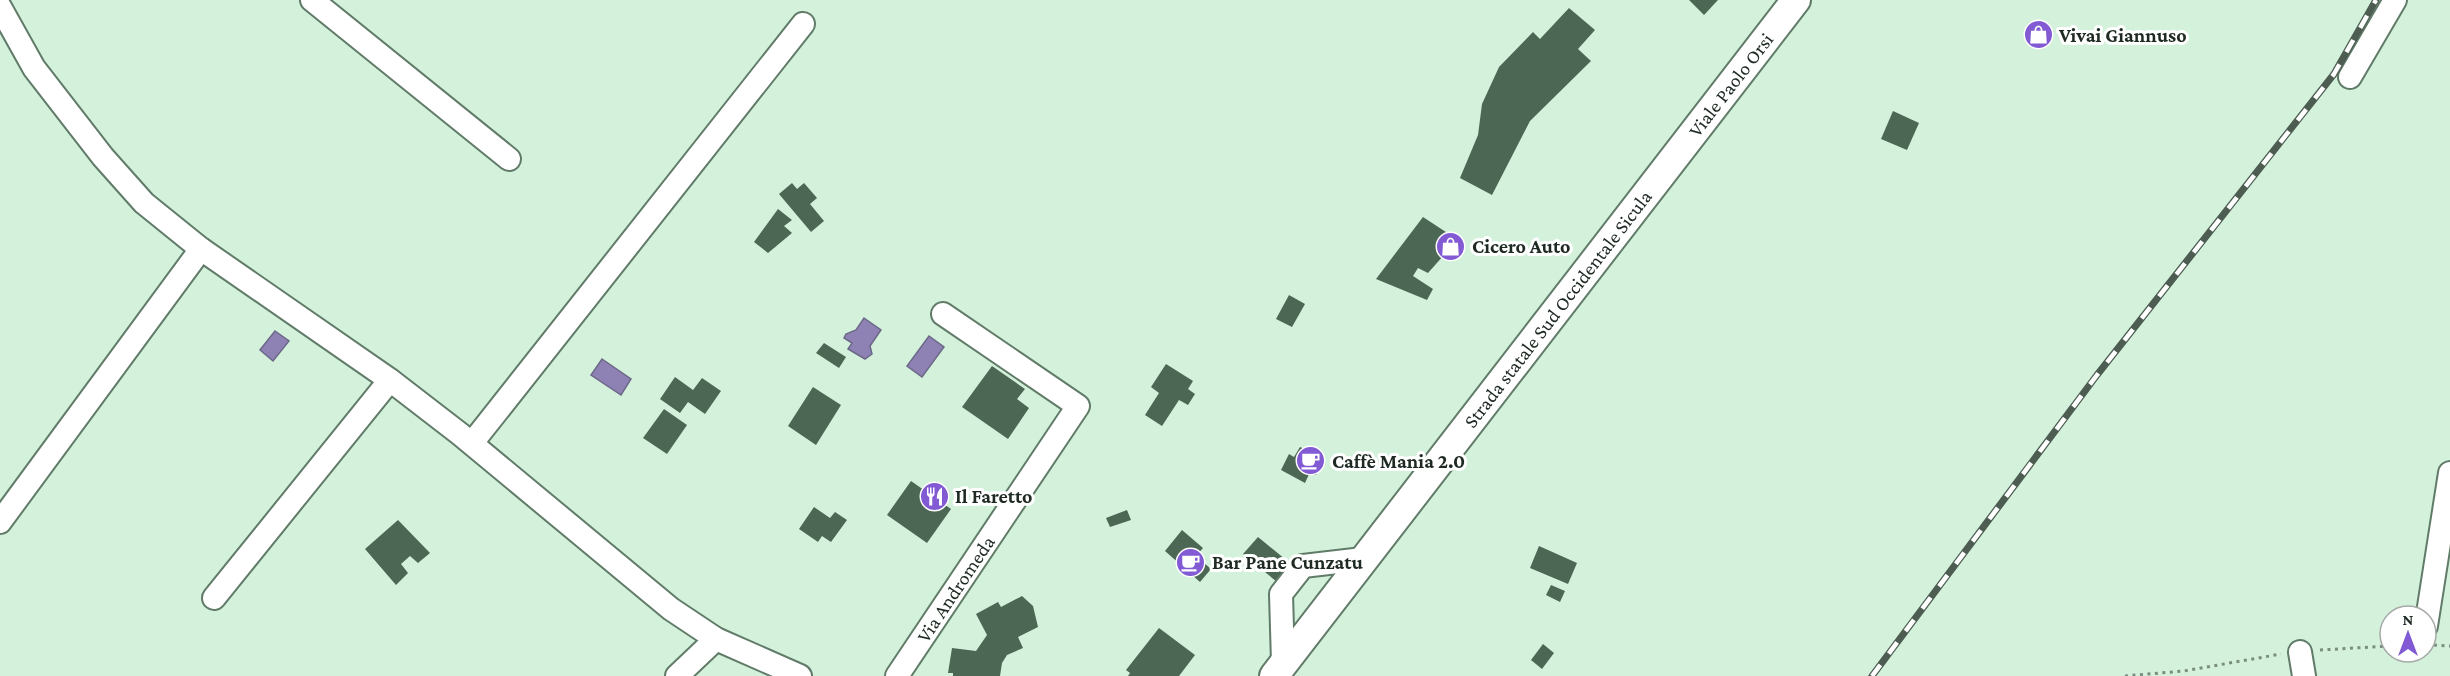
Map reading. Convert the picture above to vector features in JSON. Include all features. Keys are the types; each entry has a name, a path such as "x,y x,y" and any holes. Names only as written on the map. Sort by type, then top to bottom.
{"main road":[{"name":"Viale Paolo Orsi","path":"1665,169 1797,0"},
{"name":"Strada statale Sud Occidentale Sicula","path":"1278,670 1665,169"}],"street":[{"path":"312,0 509,159"},
{"path":"2350,77 2395,0"},
{"path":"0,7 8,26 34,68 103,157 144,203 201,249 390,380 472,443 671,609 716,639 800,676"},
{"path":"472,443 803,24"},
{"path":"0,522 201,249"},
{"name":"Via Andromeda","path":"897,676 1078,406 943,314"},
{"path":"214,598 390,380"},
{"path":"2429,604 2450,473"},
{"path":"1278,670 1281,594 1303,566 1363,559"},
{"path":"677,676 716,639"},
{"path":"2300,652 2304,676"}],"path":[{"path":"2125,676 2184,671 2300,652 2378,647"}],"shaded area":[{"path":"864,318 881,330 870,346 872,354 865,359 848,349 852,343 844,338 846,334 856,330"},
{"path":"275,331 289,341 273,361 260,350"},
{"path":"929,336 944,347 922,377 907,366"},
{"path":"602,359 631,379 621,395 591,375"}],"building":[{"path":"1689,0 1718,0 1704,15"},
{"path":"1569,8 1595,30 1578,49 1591,61 1530,121 1492,195 1460,178 1478,135 1482,104 1499,67 1533,32 1540,39"},
{"path":"1893,111 1919,123 1907,150 1881,139"},
{"path":"792,183 797,189 804,183 817,198 810,204 824,221 811,232 779,194"},
{"path":"778,209 792,220 784,226 792,233 768,253 754,242"},
{"path":"1423,217 1452,236 1448,242 1452,246 1428,273 1418,268 1413,276 1433,289 1427,300 1376,279"},
{"path":"1289,295 1305,304 1292,327 1276,319"},
{"path":"824,343 846,357 839,368 816,353"},
{"path":"1166,364 1193,381 1188,389 1195,394 1188,405 1179,400 1162,426 1145,415 1159,393 1151,387"},
{"path":"992,366 1025,389 1017,399 1029,408 1008,439 962,407"},
{"path":"675,377 693,390 702,378 721,391 705,414 688,402 680,413 660,399"},
{"path":"813,387 841,405 816,445 788,426"},
{"path":"664,409 687,425 667,454 643,438"},
{"path":"1300,447 1324,458 1316,475 1310,472 1305,483 1281,470 1289,454 1294,457"},
{"path":"911,481 951,509 927,543 887,515"},
{"path":"814,507 830,518 835,512 847,520 831,542 822,536 818,542 799,529"},
{"path":"1127,510 1131,520 1110,527 1106,518"},
{"path":"398,520 430,553 418,563 410,556 401,564 408,573 396,585 365,549"},
{"name":"Bar Pane Cunzatu","path":"1182,530 1203,548 1196,556 1211,569 1200,582 1165,551"},
{"path":"1258,537 1308,578 1293,595 1243,554"},
{"path":"1539,546 1577,563 1568,584 1530,568"},
{"path":"1551,585 1565,591 1560,602 1546,595"},
{"path":"1022,596 1033,606 1038,627 1018,637 1023,648 1007,655 1002,663 1000,676 953,676 953,673 948,673 952,648 976,651 987,635 976,614 998,602 1001,607"},
{"path":"1159,628 1195,655 1179,676 1128,676 1130,673 1126,670"},
{"path":"1543,644 1554,653 1542,669 1531,660"}],"railway":[{"path":"1872,676 2097,375 2334,74 2376,0"}],"place":[{"name":"Vivai Giannuso","path":"2038,35"},
{"name":"Cicero Auto","path":"1451,246"},
{"name":"Caffè Mania 2.0","path":"1311,461"},
{"name":"Il Faretto","path":"934,496"},
{"name":"Bar Pane Cunzatu","path":"1191,562"}]}
